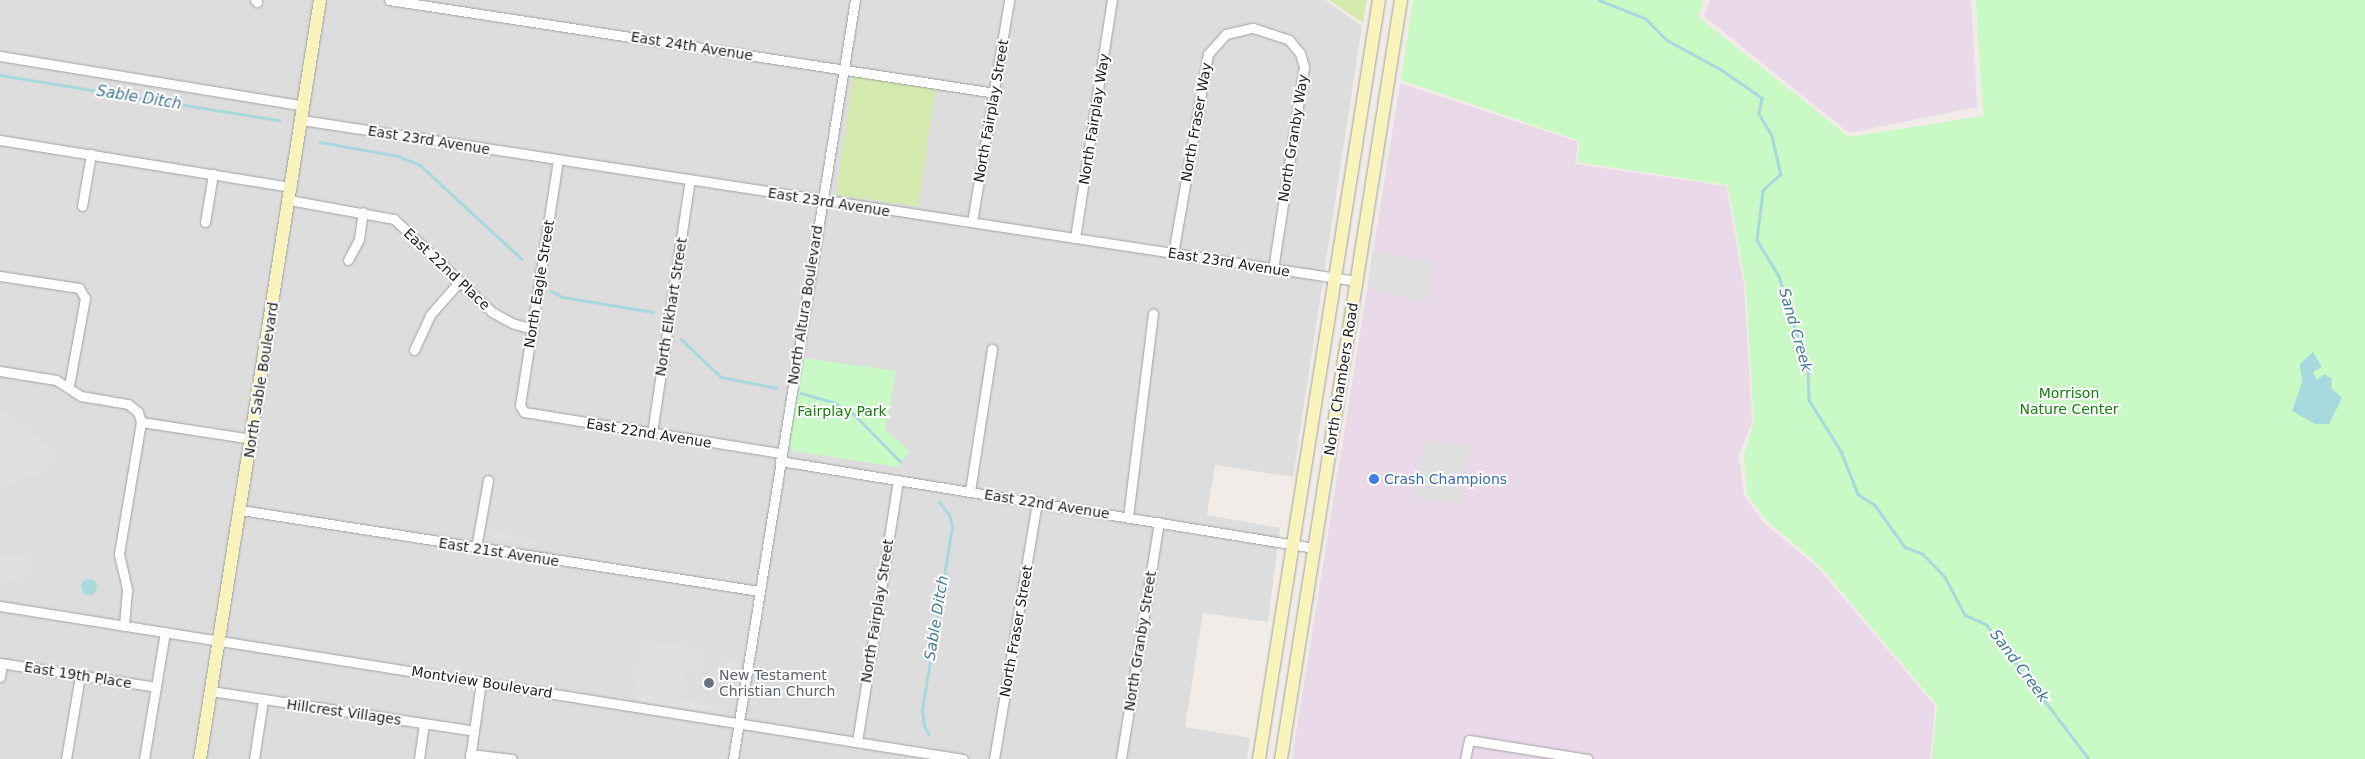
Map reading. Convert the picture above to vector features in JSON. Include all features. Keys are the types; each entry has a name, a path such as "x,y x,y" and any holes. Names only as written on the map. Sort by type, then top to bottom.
{"main road":[{"name":"North Sable Boulevard","path":"200,759 241,510 320,0"},
{"name":"North Chambers Road","path":"1259,759 1379,0"},
{"name":"North Chambers Road","path":"1281,759 1401,0"}],"street":[{"name":"East 24th Avenue","path":"389,0 995,92"},
{"name":"North Altura Boulevard","path":"733,759 821,201 855,0"},
{"name":"North Fairplay Street","path":"972,222 1009,0"},
{"name":"North Fairplay Way","path":"1075,238 1112,0"},
{"name":"North Fraser Way","path":"1174,254 1208,54 1217,41 1230,31 1245,28 1262,29"},
{"name":"North Granby Way","path":"1262,29 1289,40 1300,52 1304,67 1273,269"},
{"path":"0,56 304,106"},
{"name":"East 23rd Avenue","path":"302,120 821,201 972,222 1356,281"},
{"path":"0,140 291,187"},
{"path":"82,206 91,154"},
{"name":"North Eagle Street","path":"521,408 558,160"},
{"path":"205,222 213,174"},
{"name":"North Elkhart Street","path":"652,433 690,180"},
{"name":"East 22nd Place","path":"289,200 394,219 501,318 532,328"},
{"path":"348,260 359,239 363,212"},
{"path":"0,276 79,288 85,298 69,386"},
{"path":"414,350 430,315 460,281"},
{"path":"1128,517 1153,314"},
{"path":"970,491 992,349"},
{"path":"0,371 56,380 69,386 81,396 128,404 138,412 141,422 119,554 126,590 124,626"},
{"name":"East 22nd Avenue","path":"521,408 527,414 652,433 898,480 1314,548"},
{"path":"141,422 252,439"},
{"path":"476,548 488,480"},
{"name":"North Fairplay Street","path":"857,742 898,480"},
{"name":"North Fraser Street","path":"994,759 1037,502"},
{"name":"East 21st Avenue","path":"241,510 759,591"},
{"name":"North Granby Street","path":"1122,759 1159,522"},
{"name":"Montview Boulevard","path":"0,606 963,759"},
{"path":"144,759 165,632"},
{"path":"0,677 1,663"},
{"name":"East 19th Place","path":"1,663 156,687"},
{"path":"66,759 80,676"},
{"path":"481,682 470,757 512,759"},
{"name":"Hillcrest Villages","path":"211,691 474,731"},
{"path":"254,759 263,700"},
{"path":"419,759 424,724"},
{"path":"1465,759 1469,740 1587,759"}],"shaded area":[{"path":"0,0 1325,0 1362,26 1293,477 1215,465 1207,515 1280,528 1268,622 1203,613 1185,727 1250,738 1247,759 0,759"},
{"path":"1710,0 1971,0 1977,107 1849,133 1704,16"},
{"path":"1400,83 1578,142 1575,164 1726,186 1744,285 1752,422 1739,455 1744,495 1763,522 1817,567 1935,706 1930,759 1292,759"},
{"path":"1372,252 1433,262 1426,302 1368,288"},
{"path":"0,407 54,453 44,471 0,488"},
{"path":"1425,440 1470,447 1461,504 1416,497"},
{"path":"489,531 537,539 536,547 488,539"},
{"path":"0,553 35,559 23,582 0,578"},
{"path":"643,639 703,649 700,671 685,669 681,699 725,706 724,714 633,699"},
{"path":"723,661 741,664 738,679 721,676"}],"green space":[{"path":"1329,0 1367,0 1363,23"},
{"name":"Morrison Nature Center","path":"1413,0 1700,0 1704,2 1697,16 1849,137 1983,116 1976,0 2365,0 2365,759 1932,759 1937,705 1820,566 1766,520 1747,494 1744,455 1754,422 1746,286 1728,185 1577,162 1580,141 1401,80"},
{"path":"853,76 935,88 918,206 836,195"},
{"name":"Fairplay Park","path":"804,358 896,371 885,430 910,451 897,467 793,451 789,446"}],"water":[{"path":"2313,352 2322,367 2313,372 2317,380 2325,374 2332,379 2331,388 2342,398 2329,424 2315,424 2292,411 2302,383 2300,364"},
{"path":"86,579 92,579 97,584 95,593 86,595 81,590 81,584"}],"waterway":[{"name":"Sand Creek","path":"1599,0 1645,18 1667,40 1722,70 1762,98 1759,114 1772,136 1781,174 1763,191 1757,240 1779,276 1808,370 1809,400 1841,451 1858,494 1875,505 1905,547 1923,554 1945,577 1965,615 1987,625 2089,759"},
{"name":"Sable Ditch","path":"0,75 279,120"},
{"name":"Sable Ditch","path":"320,142 398,156 420,165 522,259"},
{"name":"Sable Ditch","path":"551,291 563,297 653,312"},
{"name":"Sable Ditch","path":"681,339 721,377 777,388"},
{"name":"Sable Ditch","path":"801,393 835,403 854,414 900,461"},
{"name":"Sable Ditch","path":"929,735 924,726 922,710 952,526 949,515 939,502"}],"place":[{"name":"Crash Champions","path":"1374,479"},
{"name":"New Testament Christian Church","path":"709,683"}]}
